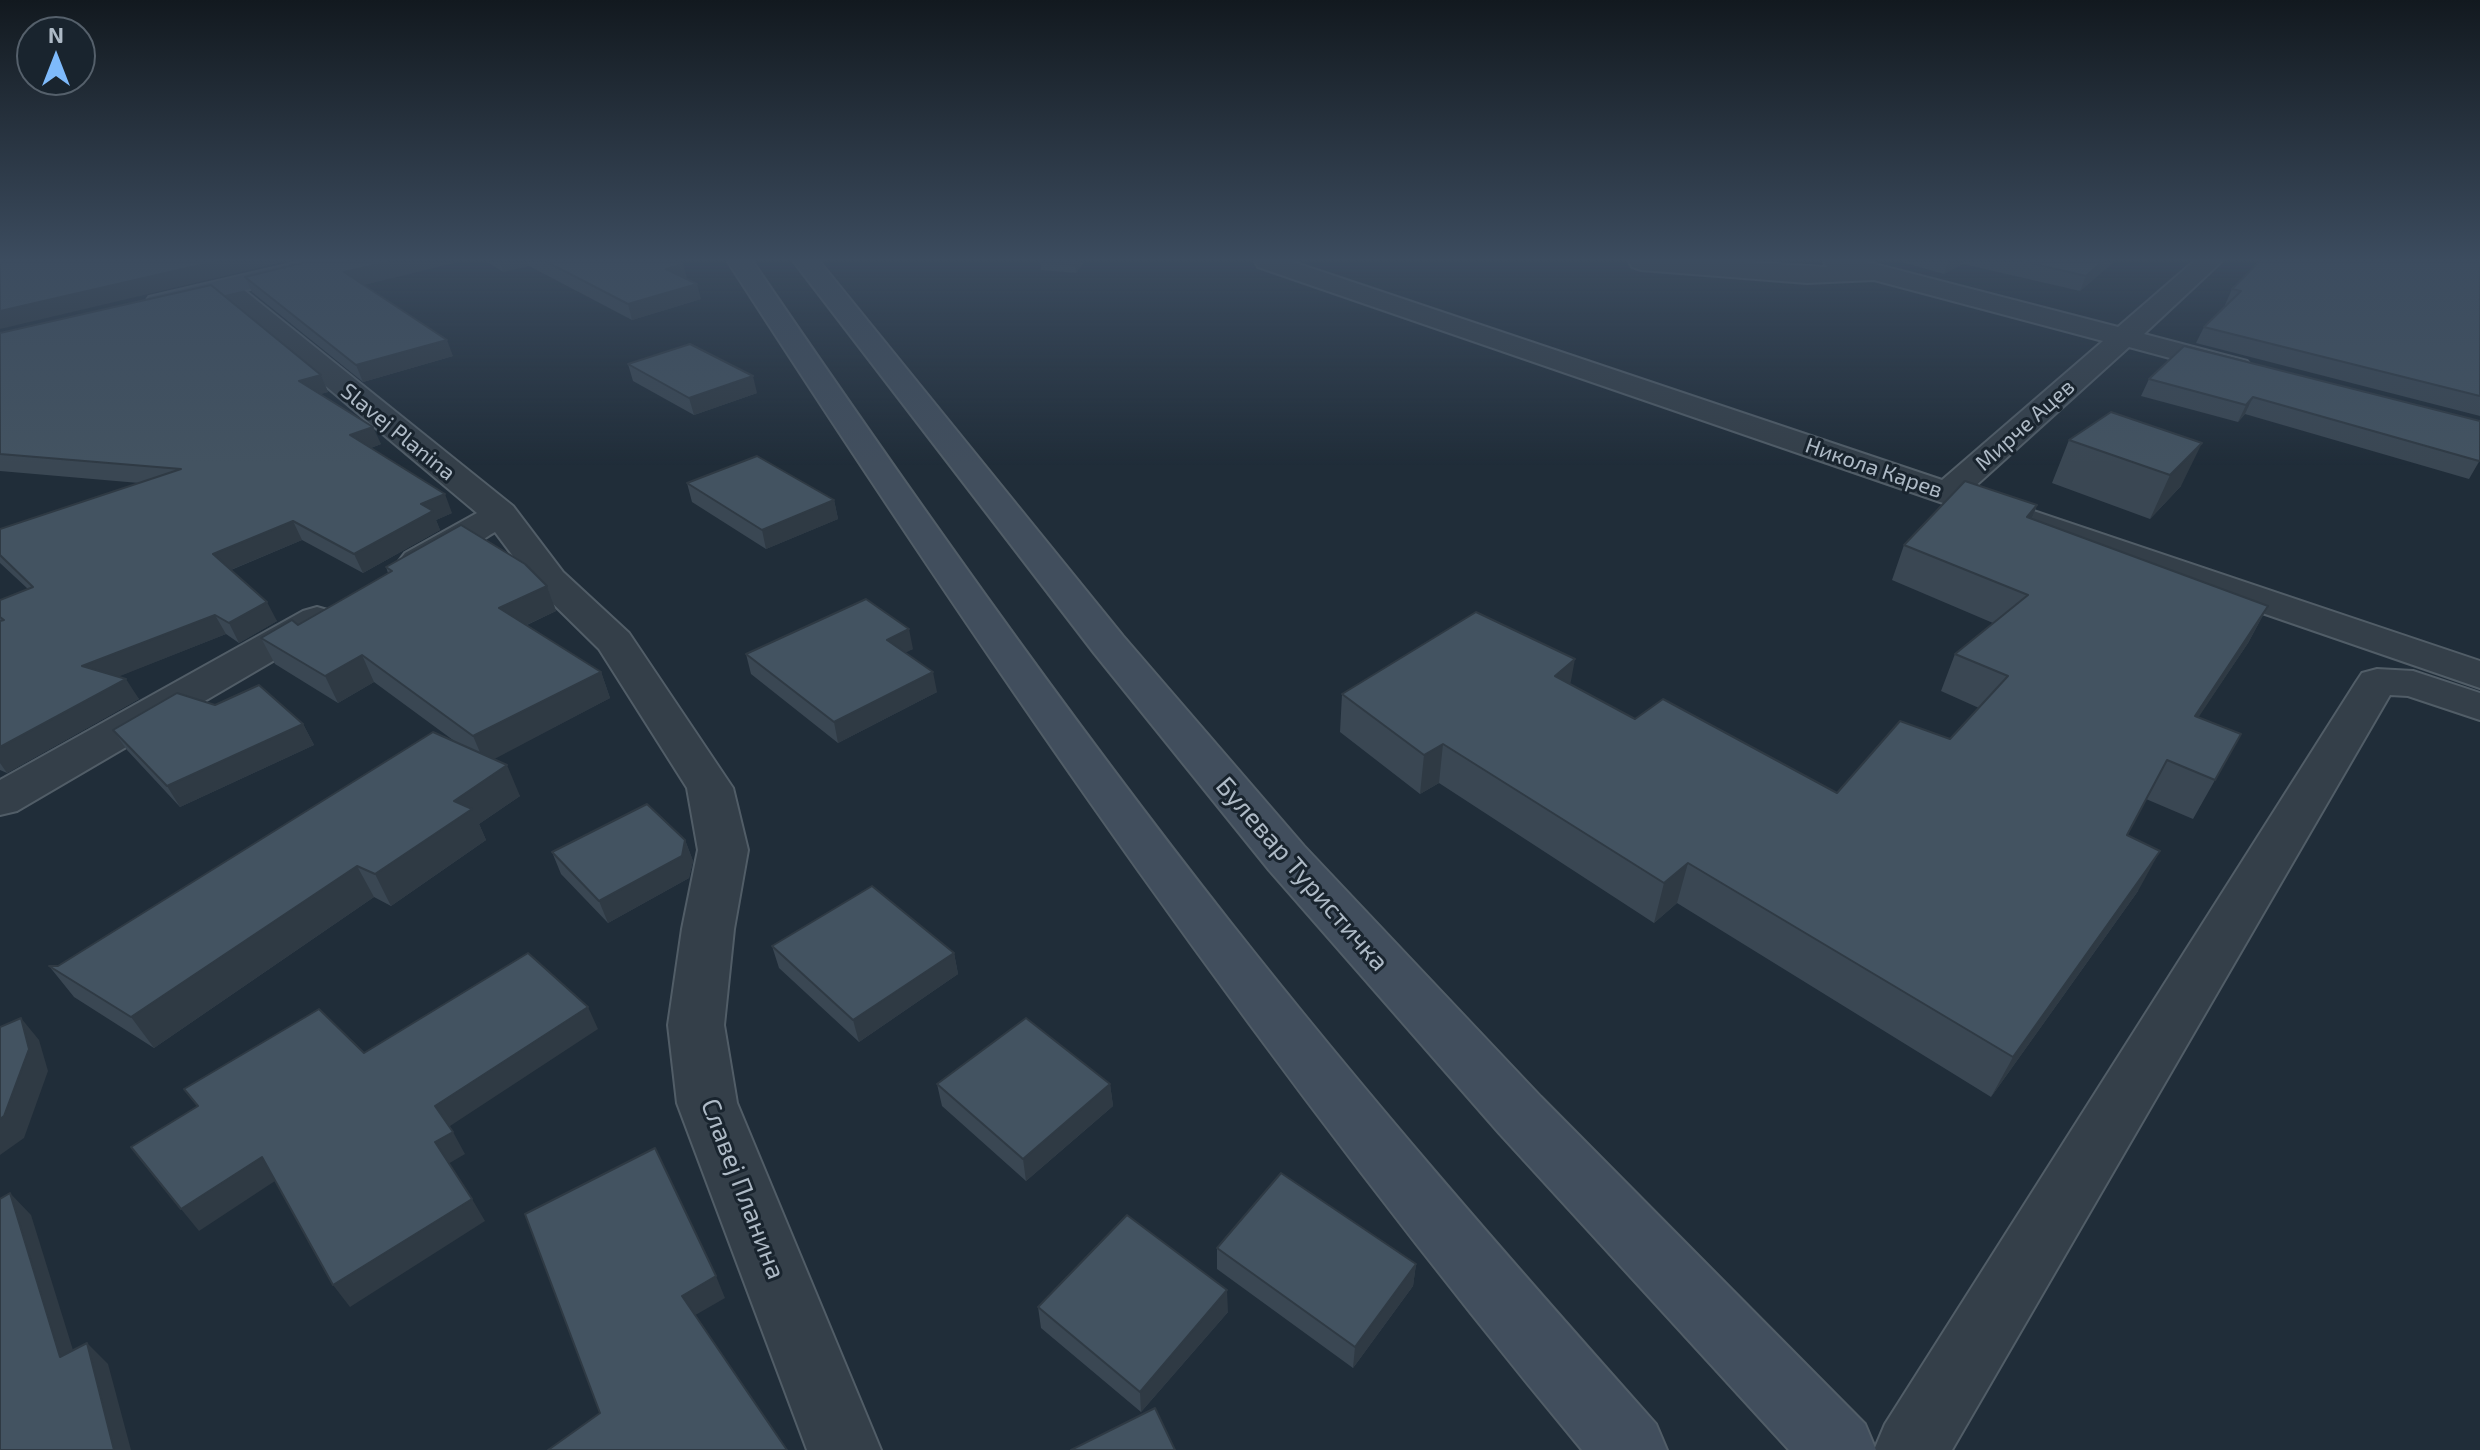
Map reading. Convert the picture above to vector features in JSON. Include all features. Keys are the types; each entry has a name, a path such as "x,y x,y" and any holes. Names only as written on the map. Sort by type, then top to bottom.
{"main road":[{"path":"783,330 1070,744 1282,1028 1491,1289 1630,1450"},
{"name":"Булевар Туристичка","path":"859,330 1000,509 1221,780 1412,1000 1839,1450"}],"street":[{"name":"Slavej Planina","path":"276,330 500,514"},
{"name":"Никола Карев","path":"1466,330 2480,675"},
{"path":"2095,330 2257,372"},
{"name":"Мирче Ацев","path":"1948,493 2131,330"},
{"path":"0,800 500,514"},
{"name":"Славеј Планина","path":"500,514 550,580 615,642 710,788 723,850 708,929 696,1025 707,1103 844,1450"},
{"path":"1911,1450 2377,682 2413,684 2480,707"}],"building":[{"path":"15,330 266,330 321,375 299,381 373,427 350,435 445,494 421,504 433,511 354,554 293,521 213,554 267,602 229,623 215,615 82,666 126,679 0,747 0,621 4,620 0,617 0,600 33,587 0,555 0,529 181,469 0,454 0,333"},
{"path":"311,330 431,330 447,340 356,365"},
{"path":"2215,330 2480,330 2480,396"},
{"path":"690,344 753,376 689,398 628,364"},
{"path":"2184,346 2480,421 2480,460 2253,397 2246,405 2149,379"},
{"path":"2111,412 2202,443 2170,475 2069,440"},
{"path":"757,456 834,500 762,530 687,483"},
{"path":"1965,481 2037,505 2027,517 2268,606 2195,716 2241,734 2215,780 2167,760 2127,835 2160,851 2013,1057 1688,863 1664,883 1443,744 1424,755 1342,694 1476,612 1575,659 1555,676 1635,719 1663,699 1837,793 1900,721 1950,739 2008,676 1955,654 2028,595 1904,545"},
{"path":"461,525 525,564 547,586 499,608 601,672 473,736 362,655 325,676 261,638 292,620 298,625 392,571 386,567"},
{"path":"866,599 909,629 887,640 933,672 834,722 746,654"},
{"path":"259,685 303,724 167,786 113,730 177,693 215,705"},
{"path":"433,732 507,765 454,801 472,809 375,874 357,866 131,1017 49,966 58,966"},
{"path":"647,804 685,840 682,856 599,901 552,852"},
{"path":"872,886 954,953 853,1020 772,946"},
{"path":"528,953 588,1007 435,1106 453,1132 435,1142 472,1199 333,1285 262,1157 181,1209 131,1147 198,1106 184,1089 319,1009 364,1053"},
{"path":"21,1018 29,1049 4,1116 0,1119 0,1027"},
{"path":"1026,1018 1110,1084 1023,1159 937,1084"},
{"path":"655,1148 716,1276 682,1296 787,1450 548,1450 600,1413 525,1214"},
{"path":"1281,1173 1416,1264 1355,1347 1217,1248"},
{"path":"10,1193 60,1357 87,1343 114,1450 0,1450 0,1199"},
{"path":"1127,1215 1227,1290 1140,1392 1038,1307"},
{"path":"1155,1408 1175,1450 1071,1450"}]}
